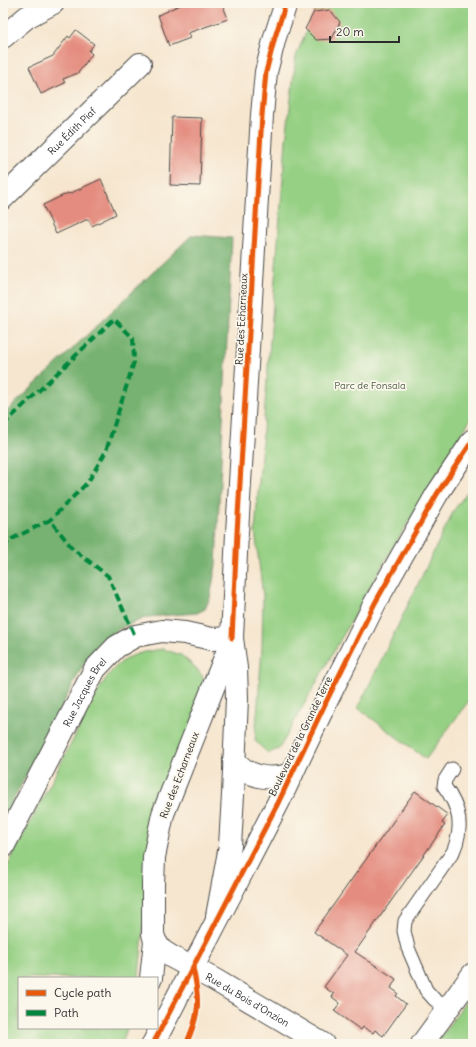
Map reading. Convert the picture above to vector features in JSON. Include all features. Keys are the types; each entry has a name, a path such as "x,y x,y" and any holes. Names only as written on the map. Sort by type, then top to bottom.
{"street":[{"path":"3,37 27,17 53,3"},
{"name":"Rue des Echarneaux","path":"215,926 230,846 236,668 232,638 262,114 266,72 274,37 286,3"},
{"name":"Rue Édith Piaf","path":"3,198 140,64"},
{"name":"Boulevard de la Grande Terre","path":"154,1038 215,926 292,774 375,604 437,494 473,440"},
{"name":"Rue Jacques Brel","path":"3,847 95,669 116,647 135,636 162,631 185,632 212,639 232,638"},
{"name":"Rue des Echarneaux","path":"151,977 155,942 153,934 153,878 157,836 163,814 232,638"},
{"path":"234,760 240,768 250,773 268,778 281,778 292,774"},
{"path":"155,942 161,950 192,968"},
{"name":"Rue du Bois d'Onzion","path":"192,968 322,1044"},
{"path":"422,1044 473,974"}],"lane":[{"path":"447,1009 434,999 426,990 408,948 404,931 405,921 453,852 459,839 460,825 457,810 451,796 444,786 445,780 452,769"}],"green space":[{"name":"Parc de Fonsala","path":"318,3 473,3 473,415 383,564 279,749 268,753 255,741 262,649 263,596 255,531 286,141 296,56"},
{"path":"192,235 232,238 216,565 210,598 205,609 197,613 147,617 119,629 102,642 82,667 3,820 3,415"},
{"path":"473,484 473,695 426,759 358,708 454,510"},
{"path":"163,649 181,655 196,668 203,677 204,691 149,865 139,977 18,977 18,1029 127,1029 122,1044 3,1044 3,875 101,686 113,669 120,663 134,655"},
{"path":"473,991 473,1035 470,1038 473,1041 473,1044 436,1044"}],"building":[{"path":"186,3 222,3 228,19 188,33 190,38 169,46 158,15"},
{"path":"330,10 340,22 332,39 316,40 305,29 314,12"},
{"path":"76,30 94,44 89,51 92,54 78,73 63,79 65,83 41,94 29,67 53,56 68,36 70,38"},
{"path":"172,117 202,118 200,186 170,185"},
{"path":"101,179 116,214 92,226 88,219 56,234 43,205"},
{"path":"415,791 448,815 442,823 445,825 355,952 396,979 391,988 398,993 396,996 406,1004 383,1036 375,1030 373,1033 363,1027 361,1030 334,1011 340,1003 332,997 334,994 324,987 347,955 314,932"}],"marked path":[{"path":"3,425 114,319 133,338 134,362 106,451 88,482 50,520"},
{"path":"3,548 10,540 50,520 73,549 108,576 135,636"}],"cycle path":[{"path":"232,638 262,115 266,72 286,3"},
{"path":"153,1044 278,803 375,603 437,494 473,440"},
{"path":"186,1044 194,1024 198,998 193,968"}]}
